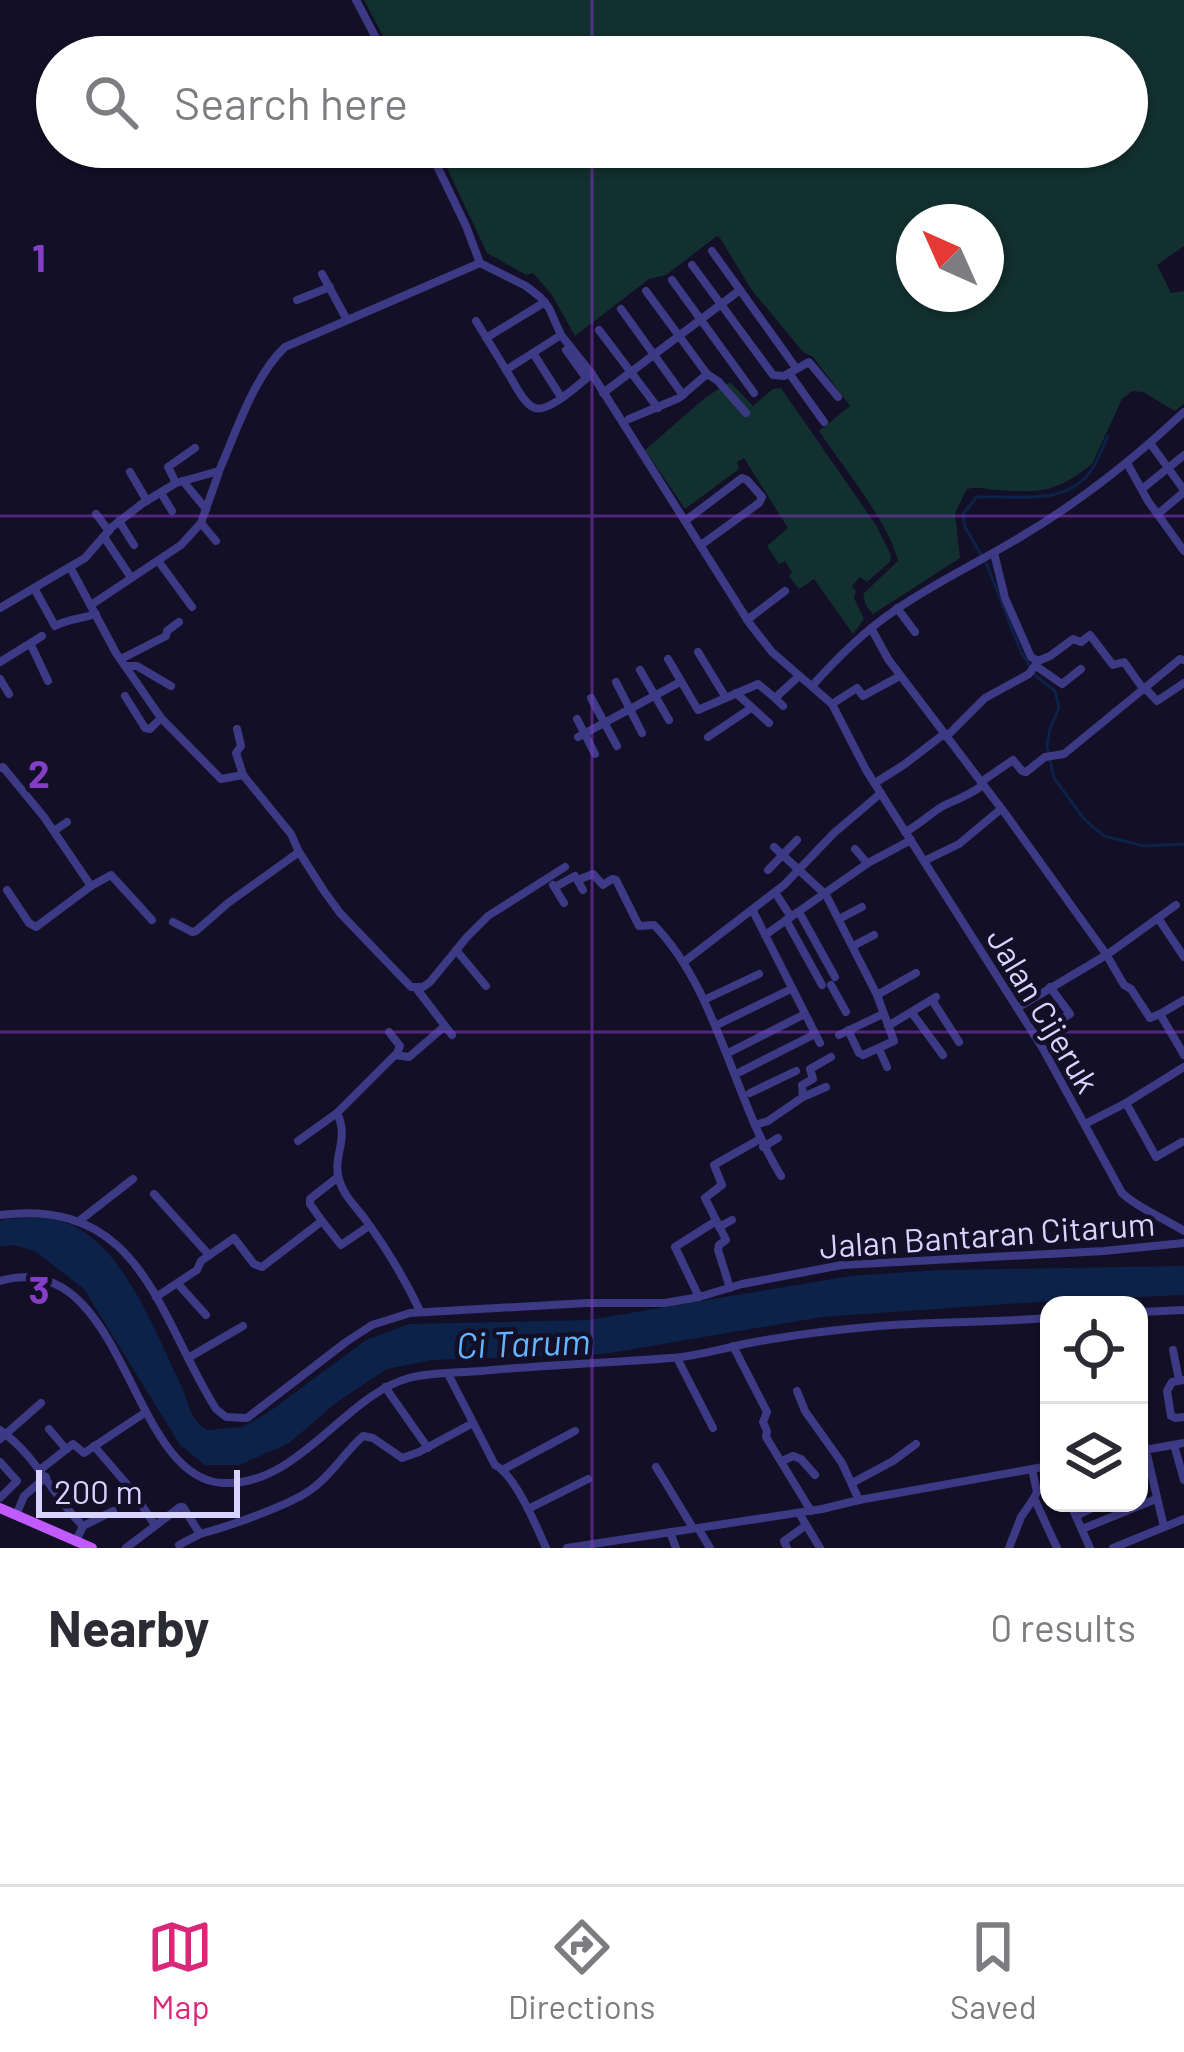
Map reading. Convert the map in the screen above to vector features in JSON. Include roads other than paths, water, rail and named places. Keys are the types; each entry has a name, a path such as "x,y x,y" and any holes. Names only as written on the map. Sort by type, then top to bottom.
{"main road":[{"path":"0,1508 92,1548"}],"street":[{"path":"356,0 375,36"},
{"path":"438,168 480,263 526,286 545,302 560,336 603,393 746,620 772,652 832,704 857,688 863,696 900,676"},
{"path":"712,251 824,422"},
{"path":"34,588 55,626 72,618 76,621 94,609 130,576 181,544 201,523 242,417 284,347 480,263"},
{"path":"692,265 773,374 781,377 811,363 838,397"},
{"path":"322,274 347,320"},
{"path":"672,280 754,393"},
{"path":"297,300 330,287"},
{"path":"603,393 740,290"},
{"path":"646,291 707,374 746,413"},
{"path":"486,338 545,302"},
{"path":"621,309 683,395"},
{"path":"476,321 532,408 548,408 589,376"},
{"path":"599,330 658,408"},
{"path":"506,370 560,336"},
{"path":"533,353 562,397"},
{"path":"629,419 683,395 707,374"},
{"path":"812,686 897,608 1028,533 1127,464 1184,412"},
{"path":"1150,443 1184,491 1158,514"},
{"path":"195,448 167,466 207,510"},
{"path":"1142,490 1184,455"},
{"path":"1127,464 1184,551"},
{"path":"0,608 85,558 119,521 147,501 179,482 219,471"},
{"path":"130,472 147,501"},
{"path":"685,521 739,479 747,479 762,497 701,545"},
{"path":"160,493 172,511"},
{"path":"96,514 130,576"},
{"path":"119,521 134,545"},
{"path":"201,523 216,542"},
{"path":"992,554 1035,667 1062,684 1081,669"},
{"path":"158,562 191,607"},
{"path":"70,567 123,663 161,718 222,780 243,775"},
{"path":"746,620 785,592"},
{"path":"897,608 916,632"},
{"path":"123,663 166,636 179,622"},
{"path":"871,628 900,676 1150,1017 1184,1000"},
{"path":"874,783 945,735 985,698 1073,639 1081,642 1090,635 1113,665 1124,662 1157,701 1180,686 1164,674"},
{"path":"0,662 42,637"},
{"path":"31,645 48,681"},
{"path":"698,652 731,696 769,723"},
{"path":"668,659 698,710 760,684 783,706"},
{"path":"765,935 1013,760 1026,772 1050,756 1060,756 1184,660"},
{"path":"123,663 171,686"},
{"path":"640,670 669,720"},
{"path":"775,698 798,677"},
{"path":"0,679 9,694"},
{"path":"616,682 642,733"},
{"path":"581,735 680,682"},
{"path":"125,696 146,728 161,718"},
{"path":"590,698 616,746"},
{"name":"Jalan Cijeruk","path":"832,704 874,783 1034,1035 1126,1198 1184,1232"},
{"path":"708,737 752,708"},
{"path":"577,719 581,735 595,754"},
{"path":"237,729 243,775 291,834 340,914 452,1036"},
{"path":"0,768 54,831 91,886"},
{"path":"685,961 799,872 834,833 881,794"},
{"path":"924,862 959,844 1001,808"},
{"path":"54,831 67,822"},
{"path":"768,870 797,840"},
{"path":"774,847 826,895 877,995 894,1041 861,1054 843,1033 883,1014"},
{"path":"855,849 868,863"},
{"path":"173,922 195,932 298,852"},
{"path":"552,883 565,867"},
{"path":"412,990 430,982 488,916 574,876 580,885 593,874 604,886 616,880 639,926 654,925 685,961 762,1143 781,1176"},
{"path":"7,890 36,927 110,875 152,920"},
{"path":"552,883 564,903"},
{"path":"778,897 846,1012"},
{"path":"1017,1008 1177,905"},
{"path":"839,919 862,907"},
{"path":"740,1072 818,1038 754,913"},
{"path":"792,916 830,982"},
{"path":"1158,918 1184,957"},
{"path":"854,946 874,935"},
{"path":"456,950 486,986"},
{"path":"877,995 916,973"},
{"path":"708,998 759,974"},
{"path":"1034,1035 1070,1014 1051,987"},
{"path":"719,1024 791,988"},
{"path":"888,1026 934,998 959,1042"},
{"path":"912,1013 943,1055"},
{"path":"1160,1014 1180,1041 1184,1055"},
{"path":"730,1052 805,1015"},
{"path":"398,1053 409,1057 445,1026"},
{"path":"298,1142 337,1113 398,1053 400,1046 389,1032"},
{"path":"879,1049 887,1067"},
{"path":"755,1125 822,1089 811,1068 831,1058"},
{"path":"1085,1124 1184,1067"},
{"path":"750,1093 796,1071"},
{"path":"803,1097 802,1085 813,1079"},
{"path":"1126,1103 1154,1156 1182,1142"},
{"path":"337,1113 343,1137 338,1177 420,1312"},
{"path":"730,1288 718,1250 725,1240 704,1200 722,1185 714,1165 778,1138"},
{"path":"338,1177 310,1204 341,1245 369,1226"},
{"path":"79,1221 133,1179"},
{"path":"154,1194 208,1255"},
{"name":"Jalan Bantaran Citarum","path":"0,1215 28,1213 79,1221 126,1253 220,1413 232,1418 247,1418 372,1325 420,1312 665,1303 842,1265 1184,1243"},
{"path":"699,1297 675,1246 733,1220"},
{"path":"156,1297 235,1238 254,1264 262,1267 322,1221"},
{"path":"0,1281 30,1277 53,1281 70,1291 105,1336 166,1445 205,1481 227,1484 284,1465 385,1387 413,1377 677,1358 871,1326 1040,1318"},
{"path":"178,1284 206,1315"},
{"path":"1148,1312 1184,1310"},
{"path":"188,1358 243,1326"},
{"path":"734,1346 767,1412 766,1437 811,1511"},
{"path":"1173,1350 1182,1380 1168,1384 1166,1390 1172,1415 1184,1417"},
{"path":"677,1358 713,1428"},
{"path":"448,1373 495,1465 504,1469 546,1548"},
{"path":"385,1387 428,1448"},
{"path":"797,1391 859,1500"},
{"path":"41,1403 2,1434 44,1473 83,1526"},
{"path":"17,1513 24,1496 66,1449 75,1443 84,1453 146,1412"},
{"path":"179,1545 306,1493 363,1436 402,1458 473,1423"},
{"path":"49,1430 66,1449"},
{"path":"504,1469 575,1431"},
{"path":"852,1483 916,1444"},
{"path":"1148,1449 1179,1444 1184,1480"},
{"path":"94,1446 155,1525"},
{"path":"782,1461 797,1457 814,1475"},
{"path":"0,1462 17,1481 0,1498"},
{"path":"656,1467 710,1548"},
{"path":"567,1548 811,1511 1040,1468"},
{"path":"1032,1469 1036,1495 1058,1548"},
{"path":"1148,1469 1163,1527"},
{"path":"528,1509 588,1478"},
{"path":"1009,1548 1040,1493"},
{"path":"1082,1528 1156,1499"},
{"path":"126,1548 183,1507 200,1534"},
{"path":"76,1541 83,1526 113,1511"},
{"path":"1074,1512 1090,1548"},
{"path":"1076,1516 1084,1512"},
{"path":"799,1513 820,1548"},
{"path":"1113,1548 1138,1543 1184,1519"},
{"path":"787,1548 785,1540 806,1526"},
{"path":"1017,1528 1025,1548"},
{"path":"665,1533 666,1548"},
{"path":"665,1533 676,1548"}],"water":[{"name":"Ci Tarum","path":"52,1219 96,1241 131,1285 192,1414 207,1430 242,1427 366,1340 409,1324 589,1320 850,1276 940,1270 1184,1266 1184,1295 1040,1296 1040,1302 822,1317 604,1354 432,1360 387,1369 337,1402 289,1443 240,1465 205,1465 180,1445 84,1289 36,1252 15,1245 0,1247 0,1221"}],"waterway":[{"path":"1108,436 1093,468 1079,483 1053,495 977,497 963,514 965,527 987,565 1021,652 1036,676 1055,691 1059,708 1047,746 1054,778 1084,819 1104,836 1144,846 1184,844"}]}
